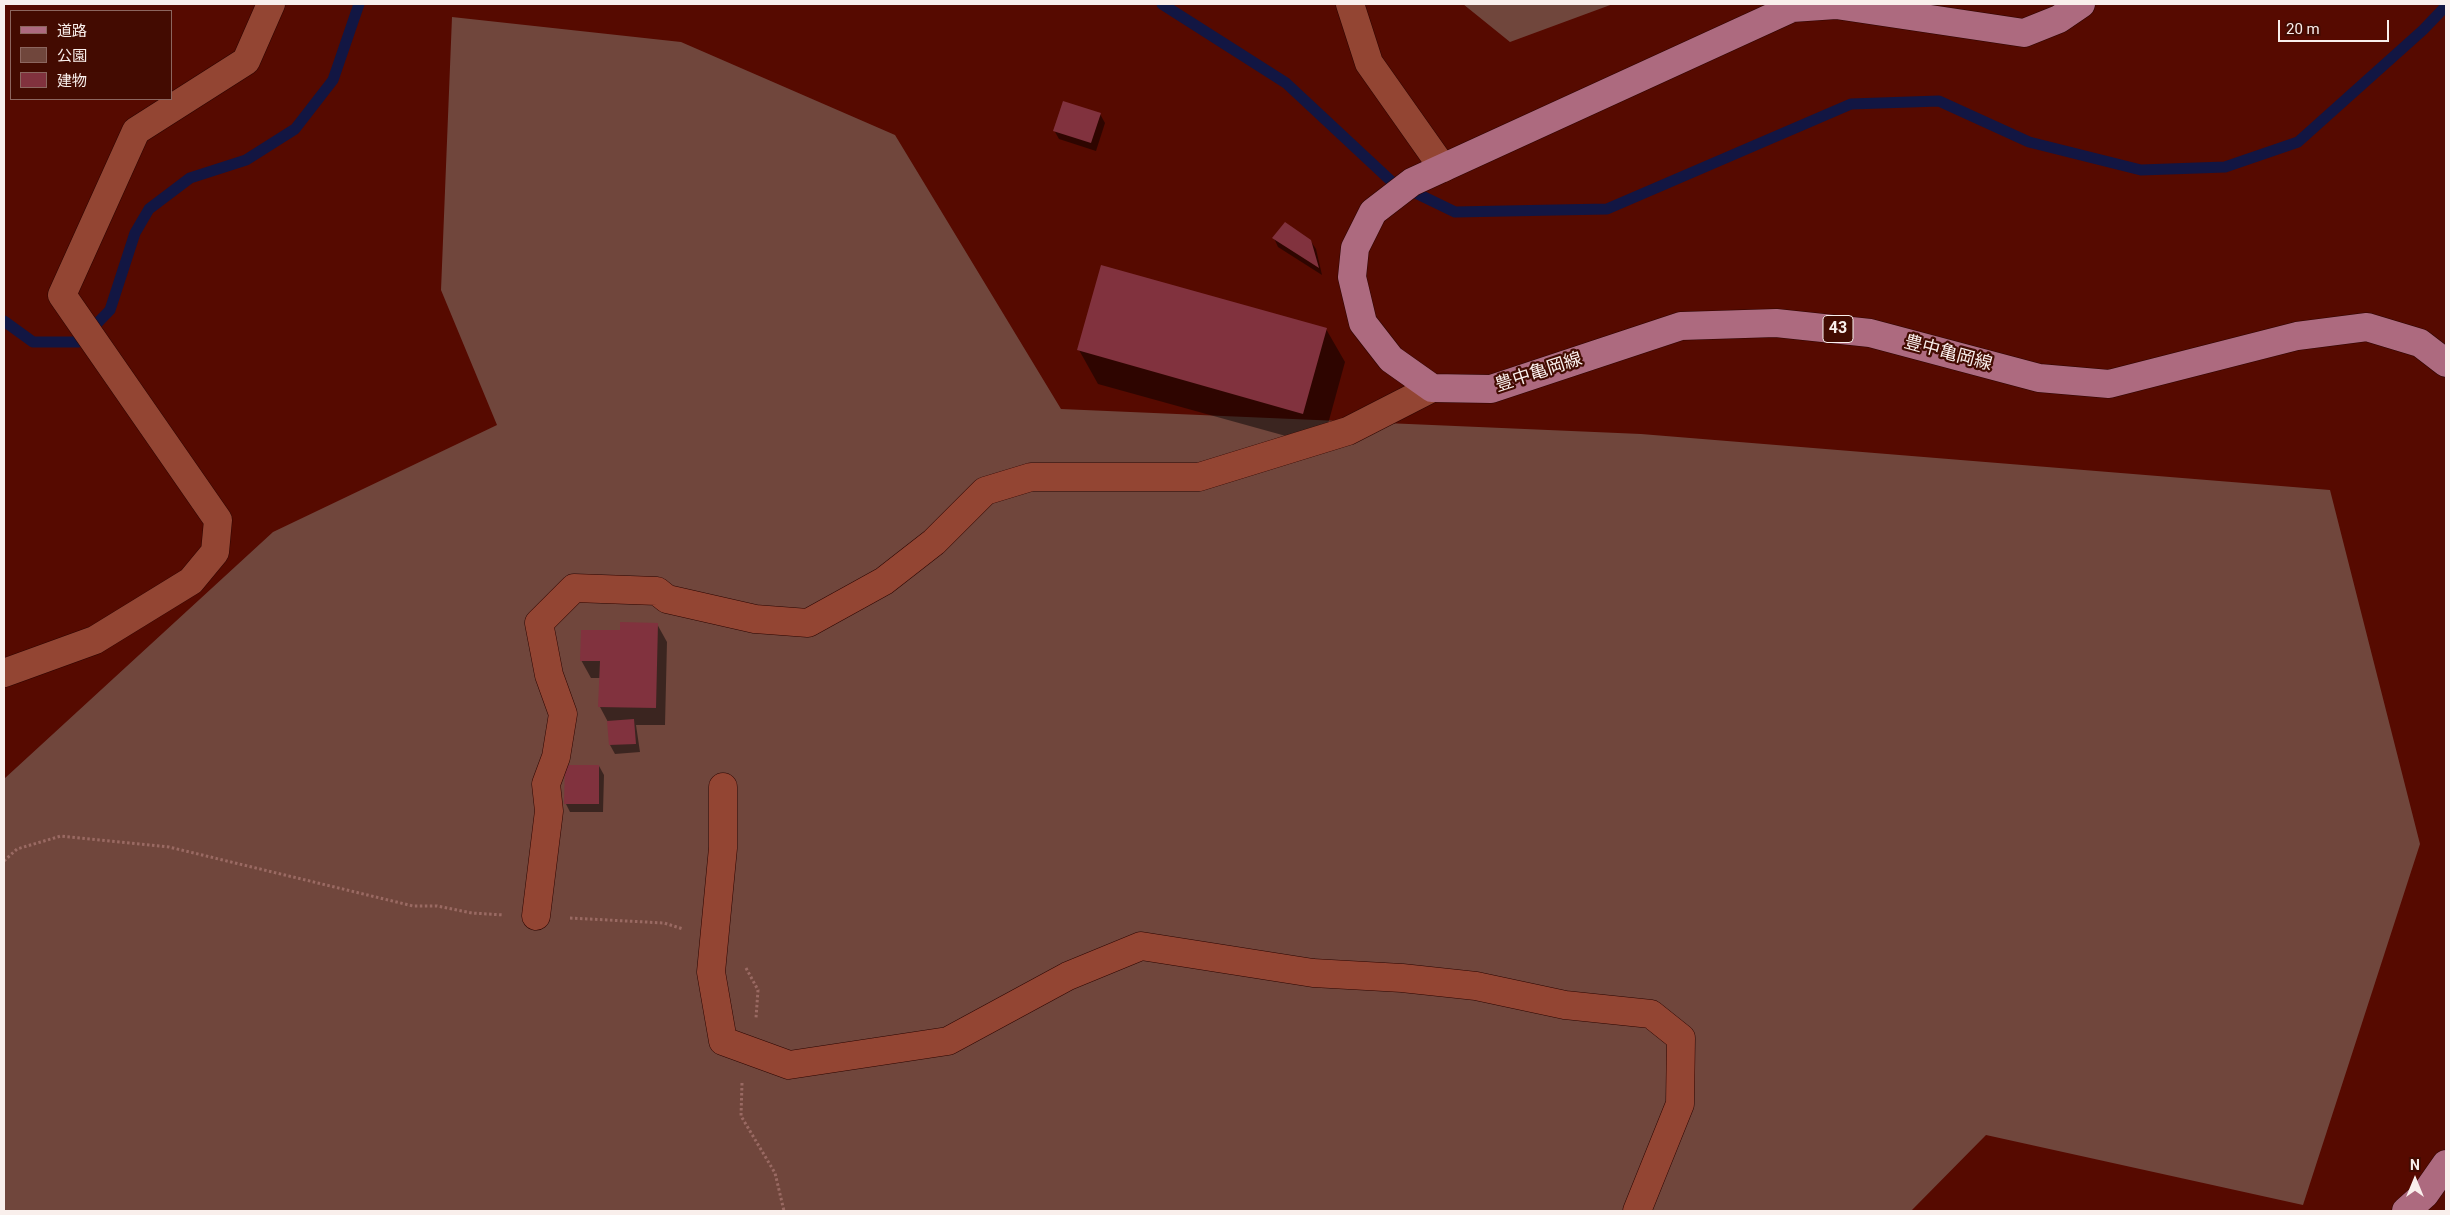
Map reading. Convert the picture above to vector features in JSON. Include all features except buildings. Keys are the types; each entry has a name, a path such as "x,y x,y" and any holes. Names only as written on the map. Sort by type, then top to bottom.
{"main road":[{"path":"1432,388 1391,359 1363,322 1352,277 1355,248 1373,212 1412,182 1792,8 1836,6 2024,33 2060,19 2081,4"},
{"name":"豊中亀岡線","path":"1432,388 1491,389 1681,326 1776,322 1870,333 2039,378 2109,384 2297,336 2367,328 2420,343 2446,363"},
{"path":"2406,1211 2425,1194 2446,1164"}],"street":[{"path":"4,673 95,640 191,581 216,552 218,520 62,295 136,131 246,61 271,4"},
{"path":"1350,4 1369,63 1444,168"},
{"path":"536,916 549,811 546,784 556,756 563,714 549,675 539,623 574,588 657,591 667,599 755,619 808,623 884,581 934,542 985,491 1031,477 1199,477 1348,431 1432,388"},
{"path":"723,787 723,848 711,972 723,1041 789,1065 948,1041 1068,976 1140,946 1313,973 1402,978 1476,986 1565,1005 1651,1014 1681,1038 1680,1104 1638,1211"}],"path":[{"path":"4,860 17,849 62,836 169,847 413,906 437,906 472,913 536,916"}],"green space":[{"path":"1463,4 1613,4 1510,42"},
{"path":"452,17 681,42 895,135 1061,409 1641,434 2330,490 2420,844 2303,1205 1986,1135 1911,1211 4,1211 4,779 273,532 497,425 441,290"}],"waterway":[{"path":"4,321 33,342 79,342 110,310 135,233 149,209 190,178 246,160 295,129 333,80 359,4"},
{"path":"1162,4 1286,83 1391,181 1455,212 1607,209 1851,104 1939,101 2029,142 2141,170 2225,167 2298,142 2423,30 2446,6"}]}
